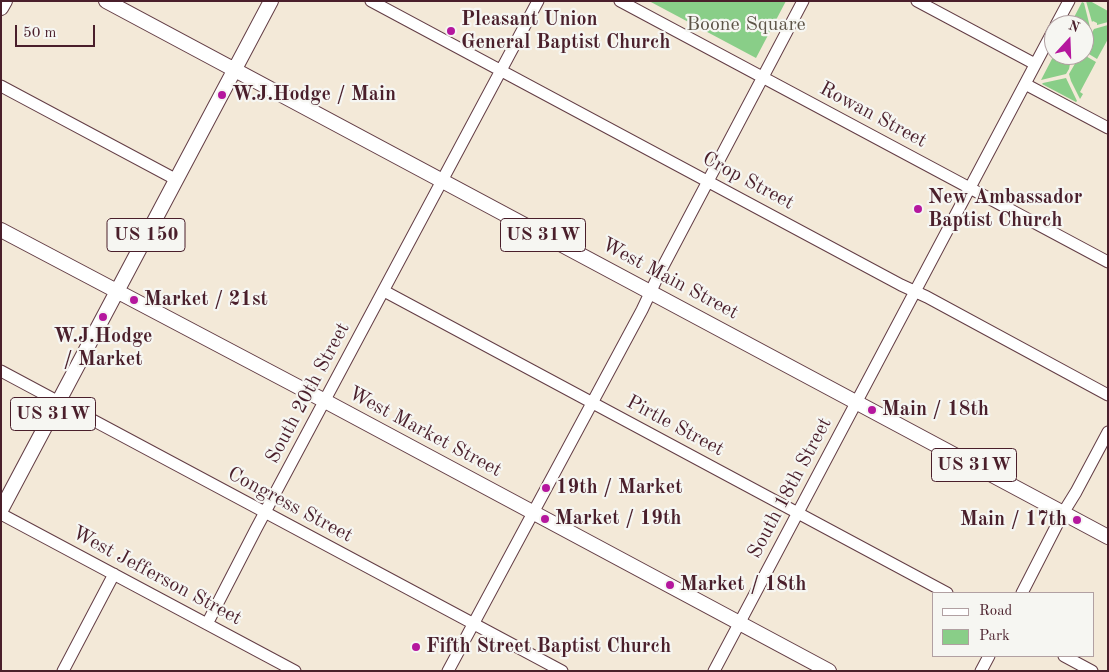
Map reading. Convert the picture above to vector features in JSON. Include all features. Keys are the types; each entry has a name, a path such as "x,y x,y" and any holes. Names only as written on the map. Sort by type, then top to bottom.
{"main road":[{"path":"1,8 5,1"},
{"name":"West Main Street","path":"106,1 1108,537"},
{"name":"US 150","path":"116,291 271,1"},
{"name":"West Market Street","path":"1,230 830,671"},
{"name":"US 31W","path":"1,512 116,291"}],"street":[{"name":"Crop Street","path":"370,1 1108,395"},
{"name":"South 20th Street","path":"207,624 538,1"},
{"name":"Rowan Street","path":"620,1 1108,262"},
{"path":"448,671 803,1"},
{"path":"917,1 1035,64"},
{"path":"1061,15 1068,1"},
{"name":"South 18th Street","path":"714,671 1044,47"},
{"path":"1025,84 1108,128"},
{"path":"1,86 177,180"},
{"name":"Pirtle Street","path":"384,291 945,592"},
{"name":"Congress Street","path":"1,371 562,671"},
{"path":"1023,592 1063,513 1108,432"},
{"name":"West Jefferson Street","path":"1,512 295,671"},
{"path":"63,671 114,574"},
{"path":"981,671 988,657"},
{"path":"1066,657 1092,671"}],"green space":[{"name":"Boone Square","path":"649,1 786,1 756,58"},
{"path":"1086,1 1090,1 1108,11 1108,22 1097,25 1094,22 1094,15 1090,15"},
{"path":"1082,2 1084,3 1087,15 1075,15"},
{"path":"1108,25 1108,39 1097,59 1094,57 1094,29"},
{"path":"1094,61 1096,62 1080,92 1083,94 1080,99 1069,74 1074,65 1094,65"},
{"path":"1049,65 1070,65 1066,74 1041,80"},
{"path":"1066,78 1077,101 1076,102 1042,84"}],"place":[{"name":"Pleasant Union General Baptist Church","path":"451,31"},
{"name":"W.J.Hodge / Main","path":"222,95"},
{"name":"New Ambassador Baptist Church","path":"918,209"},
{"name":"Market / 21st","path":"134,300"},
{"name":"W.J.Hodge / Market","path":"103,317"},
{"name":"Main / 18th","path":"872,410"},
{"name":"19th / Market","path":"546,488"},
{"name":"Market / 19th","path":"545,519"},
{"name":"Main / 17th","path":"1077,520"},
{"name":"Market / 18th","path":"670,585"},
{"name":"Fifth Street Baptist Church","path":"416,647"}]}
